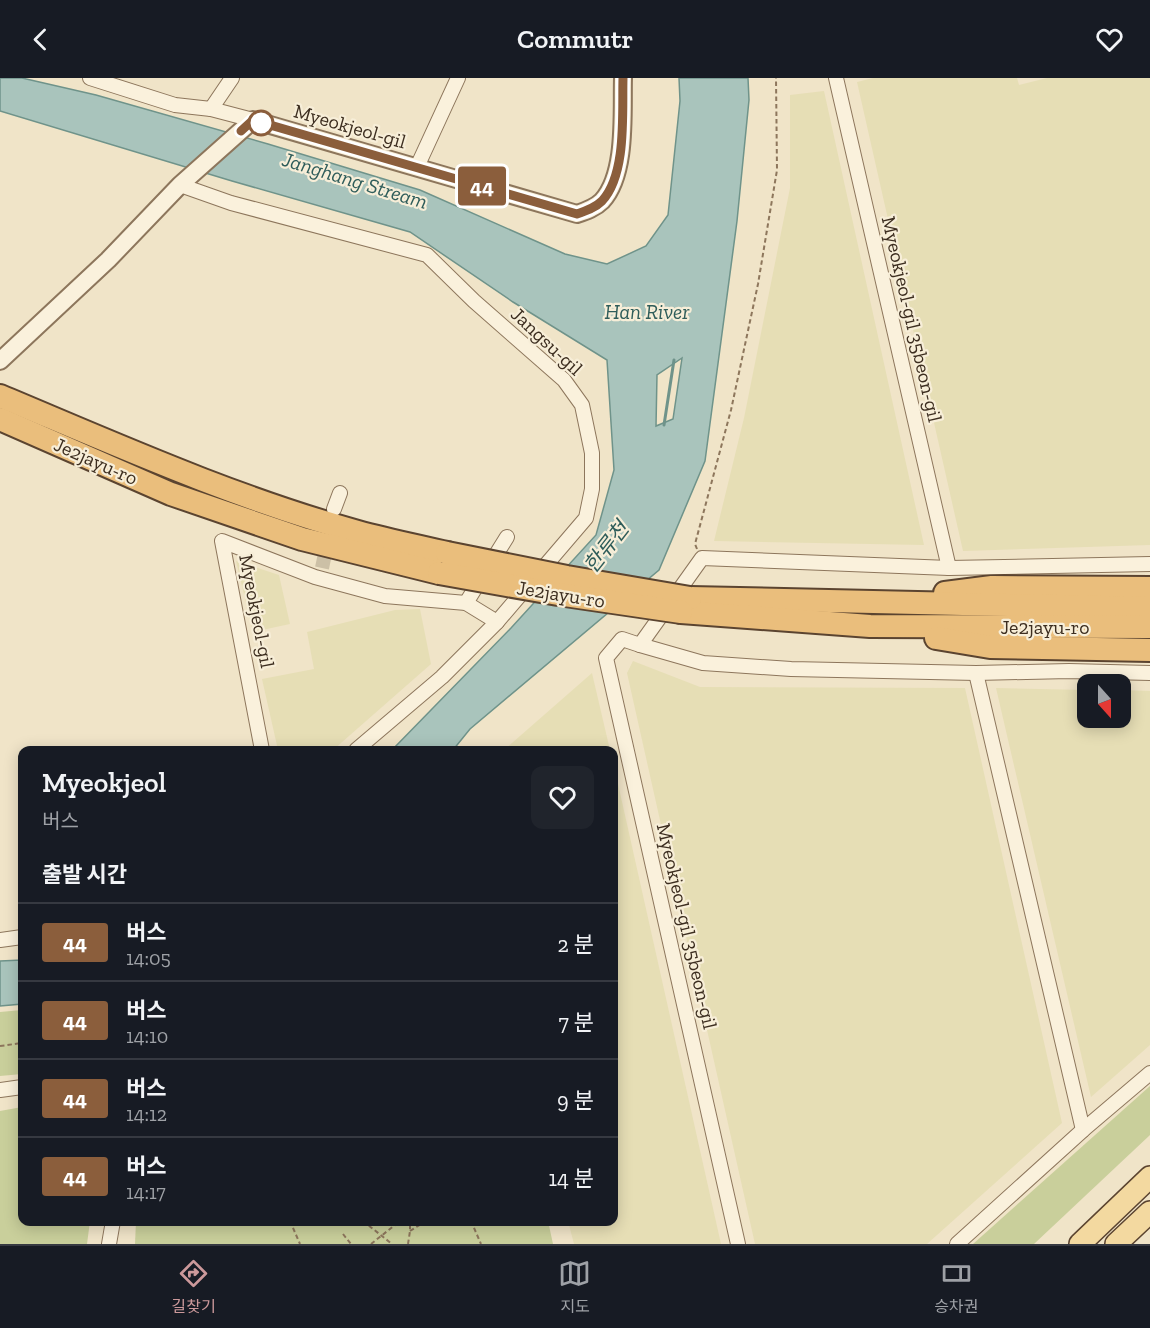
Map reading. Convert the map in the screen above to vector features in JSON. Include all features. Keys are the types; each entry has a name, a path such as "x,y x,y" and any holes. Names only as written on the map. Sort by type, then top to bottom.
{"highway":[{"name":"Je2jayu-ro","path":"0,396 160,463 263,501 443,563 558,594 685,605 870,626 1150,627"},
{"name":"Je2jayu-ro","path":"0,419 171,494 302,539 443,563"},
{"path":"864,603 992,587 1150,588"},
{"path":"685,605 864,603 1150,608"},
{"path":"870,626 990,647 1150,650"}],"main road":[{"path":"1080,1244 1150,1178"},
{"path":"1116,1244 1150,1212"}],"street":[{"path":"0,361 108,260 182,183 247,126 211,109 175,105 117,82 90,78"},
{"path":"211,109 232,78"},
{"name":"Myeokjeol-gil","path":"417,167 458,78"},
{"name":"Myeokjeol-gil","path":"247,126 417,167 577,214 601,202 608,193 614,178 621,152 623,78"},
{"name":"Myeokjeol-gil 35beon-gil","path":"836,78 949,568"},
{"name":"Jangsu-gil","path":"182,183 231,203 427,255 474,301 564,380 582,405 592,453 592,489 586,518 497,622 442,676 361,746"},
{"path":"334,509 340,493"},
{"path":"497,622 466,603 507,537"},
{"name":"Myeokjeol-gil","path":"261,746 222,541 385,596 466,603"},
{"path":"1150,564 949,568 702,558 640,645 703,663 791,669 976,673 1069,671 1150,673"},
{"name":"Myeokjeol-gil 35beon-gil","path":"640,645 622,639 606,658 738,1244"},
{"path":"976,673 1083,1130"},
{"path":"0,940 18,938"},
{"path":"957,1244 1150,1073"},
{"path":"0,1090 18,1088"},
{"path":"110,1244 112,1226"}],"path":[{"path":"702,558 695,544 736,387 758,284 777,170 776,78"},
{"path":"0,1046 18,1044"},
{"path":"292,1226 300,1244"},
{"path":"369,1226 392,1244"},
{"path":"371,1244 393,1226"},
{"path":"408,1244 410,1226"},
{"path":"410,1231 418,1226"},
{"path":"473,1226 481,1244"},
{"path":"343,1234 351,1244"}],"shaded area":[{"path":"873,78 1017,78 1019,85 1047,78 1150,78 1150,545 963,551 857,82"},
{"path":"824,91 924,545 714,541 744,418 790,188 790,95"},
{"path":"236,561 279,575 290,624 253,632"},
{"path":"420,609 431,664 338,746 277,746 262,679 314,669 307,632 395,610"},
{"path":"633,661 700,687 965,688 1062,1123 927,1244 755,1244 627,673"},
{"path":"592,673 609,746 509,746"},
{"path":"996,688 1077,690 1077,728 1131,728 1131,690 1150,691 1150,1045 1091,1097"},
{"path":"618,784 721,1244 574,1244 569,1226 618,1226"}],"green space":[{"path":"18,1010 18,1074 0,1076 0,1012"},
{"path":"1150,1086 1150,1135 1034,1244 973,1244"},
{"path":"18,1108 18,1226 89,1226 87,1244 0,1244 0,1111"},
{"path":"136,1226 549,1226 553,1244 135,1244"}],"water":[{"name":"Han River","path":"0,78 22,78 96,95 420,190 565,254 607,264 646,246 668,215 680,101 679,78 748,78 749,100 737,221 705,461 659,570 470,729 456,746 396,746 511,628 596,535 614,470 607,360 513,302 410,232 0,111","holes":["682,358 673,419 656,426 657,375"]},
{"path":"18,960 18,1004 0,1006 0,961"}],"waterway":[{"name":"한류천","path":"664,425 674,360"}],"tunnel":[{"path":"322,568 328,540"}],"bus line":[{"name":"44","path":"241,131 253,120 577,214 601,202 608,193 614,178 621,152 623,78"}],"water label":[{"name":"Janghang Stream","path":"355,180"}]}
